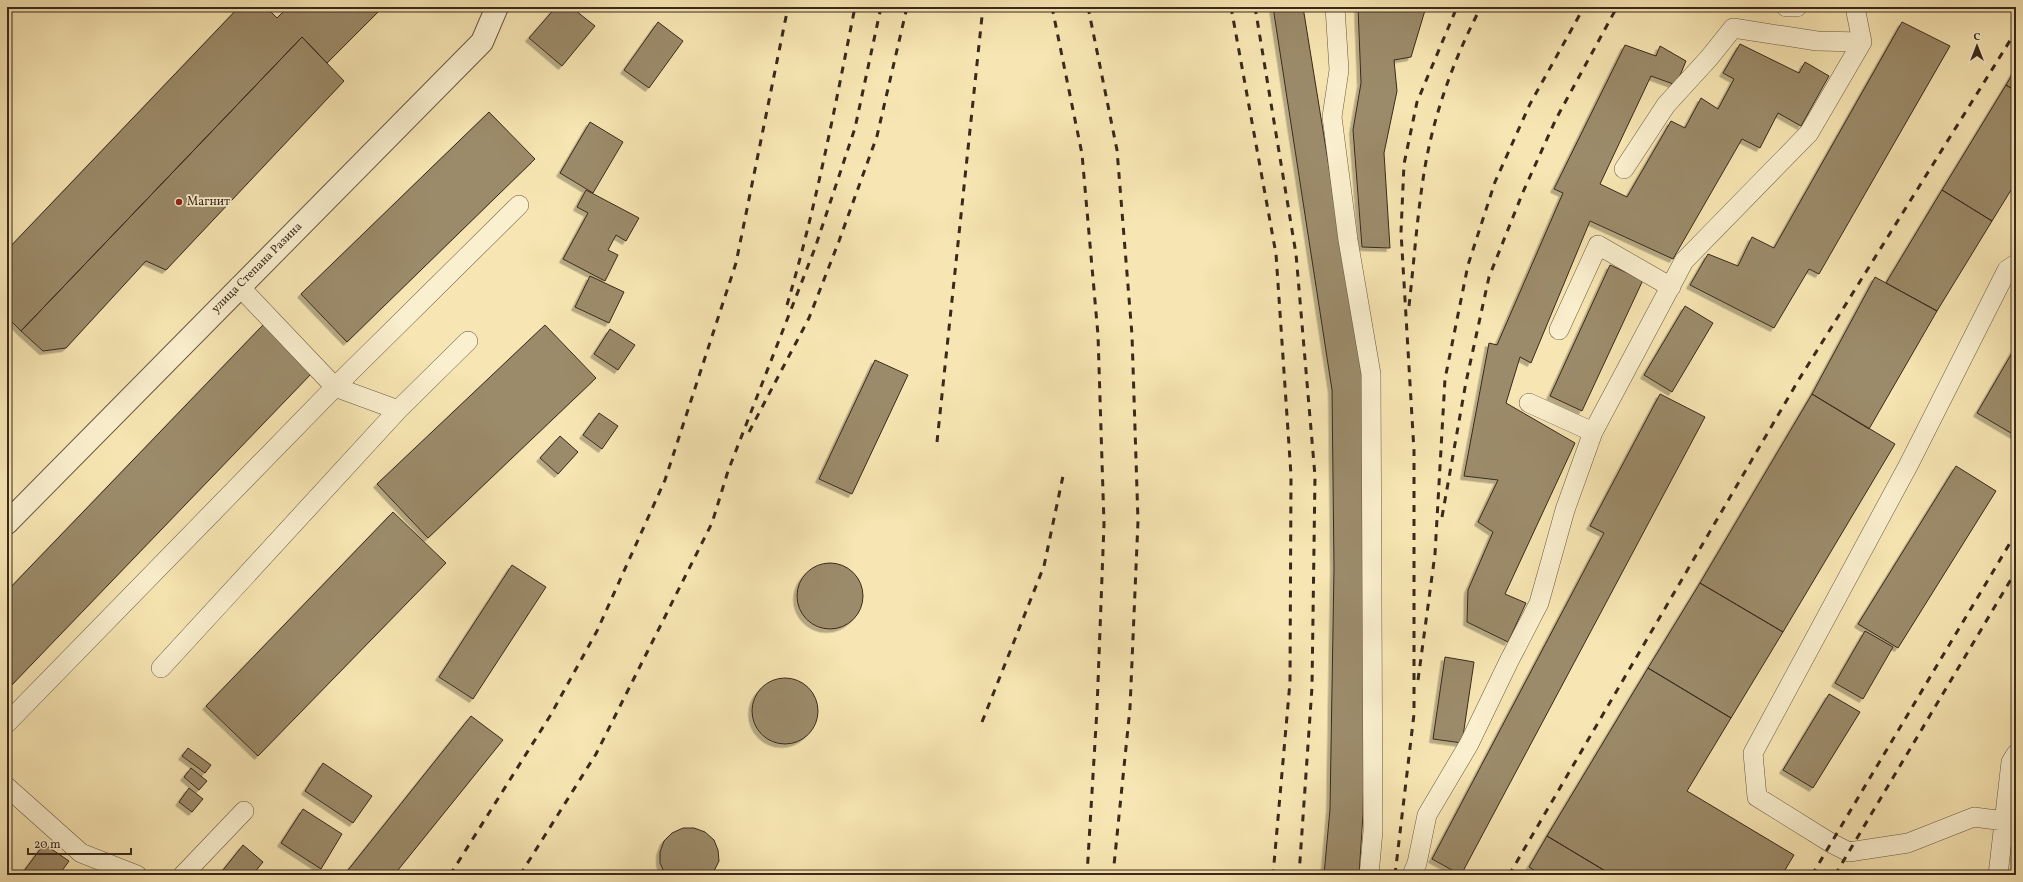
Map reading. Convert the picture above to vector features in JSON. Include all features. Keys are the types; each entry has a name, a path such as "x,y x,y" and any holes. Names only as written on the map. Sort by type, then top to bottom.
{"street":[{"name":"улица Степана Разина","path":"7,523 239,286 482,42 497,7"}],"lane":[{"path":"1335,7 1339,70 1332,117 1348,240 1371,374 1373,831 1370,875"},
{"path":"1786,7 1797,7"},
{"path":"1412,875 1417,863 1427,815 1469,744 1539,603 1565,510 1593,432 1684,261 1809,133 1862,42 1855,7"},
{"path":"1624,169 1666,105 1709,58 1733,28 1817,41 1862,42"},
{"path":"7,723 335,387 519,205"},
{"path":"1559,330 1598,245 1671,287"},
{"path":"2004,821 1974,817 1908,843 1849,852 1831,843 1757,798 1753,754 1909,464 2007,270 2016,264"},
{"path":"239,286 335,387 398,410"},
{"path":"161,668 398,410 468,341"},
{"path":"1529,403 1593,432"},
{"path":"1998,875 2011,762 2016,754"},
{"path":"7,787 81,853 137,875"},
{"path":"183,875 244,811"}],"building":[{"path":"239,7 266,7 277,18 288,7 383,7 327,63 302,37 21,331 7,317 7,250"},
{"path":"556,7 571,7 595,26 562,66 529,38"},
{"path":"1273,7 1303,7 1365,389 1368,568 1363,814 1359,875 1324,875 1330,809 1334,568 1332,390"},
{"path":"1358,7 1426,7 1411,57 1394,60 1397,91 1384,153 1390,248 1362,247 1353,130 1361,83"},
{"path":"658,22 683,41 649,88 624,70"},
{"path":"1902,22 1950,46 1819,274 1809,269 1774,328 1690,285 1708,254 1738,266 1752,237 1774,248"},
{"path":"302,37 344,81 166,270 146,261 66,348 43,351 21,331"},
{"path":"1740,44 1799,73 1805,62 1829,76 1801,126 1778,113 1760,148 1742,139 1673,259 1590,221 1531,363 1520,357 1506,403 1575,443 1505,594 1526,603 1508,642 1467,622 1468,590 1493,532 1478,522 1498,480 1464,476 1489,343 1497,345 1563,193 1554,189 1625,45 1656,56 1660,46 1686,61 1676,85 1651,76 1600,184 1627,197 1671,121 1685,128 1701,98 1718,109 1734,79 1723,73"},
{"path":"2016,68 2016,91 2006,85"},
{"path":"2006,85 2016,91 2016,182 1992,221 1942,190"},
{"path":"489,112 535,159 347,342 301,294"},
{"path":"590,122 623,142 593,193 560,173"},
{"path":"586,190 639,218 626,241 616,235 608,250 618,255 605,281 563,259 588,213 577,207"},
{"path":"1942,190 1992,221 1937,311 1886,283"},
{"path":"1610,265 1643,280 1582,411 1550,396"},
{"path":"590,276 624,292 609,323 575,307"},
{"path":"1875,277 1937,311 1869,429 1812,394"},
{"path":"1685,306 1713,323 1672,392 1644,375"},
{"path":"263,325 312,373 7,690 7,591"},
{"path":"545,325 596,378 428,538 377,484"},
{"path":"610,329 635,345 618,370 594,354"},
{"path":"2016,346 2016,436 1977,413"},
{"path":"875,360 908,375 852,494 819,479"},
{"path":"1660,394 1705,417 1461,875 1432,859 1604,533 1590,526"},
{"path":"1812,394 1895,444 1783,632 1700,583"},
{"path":"599,413 618,426 602,449 583,435"},
{"path":"560,436 578,452 558,474 540,458"},
{"path":"1956,466 1996,491 1898,648 1858,624"},
{"path":"393,512 446,563 258,756 206,706"},
{"path":"823,563 837,563 849,568 858,577 863,589 861,609 854,620 837,629 823,629 811,624 802,615 797,603 797,589 802,577 811,568"},
{"path":"512,565 546,587 473,699 439,677"},
{"path":"1700,583 1783,632 1731,718 1648,668"},
{"path":"1865,631 1893,647 1863,699 1835,683"},
{"path":"1445,657 1474,662 1462,743 1433,739"},
{"path":"1648,668 1731,718 1687,791 1794,855 1782,875 1612,875 1547,836"},
{"path":"779,678 791,678 803,683 813,693 818,705 816,724 803,739 791,744 779,744 767,739 757,729 752,717 752,705 757,693 767,683"},
{"path":"1829,694 1860,712 1813,788 1783,770"},
{"path":"471,716 503,740 394,875 344,875"},
{"path":"188,748 211,765 205,773 182,756"},
{"path":"323,763 372,796 353,823 305,791"},
{"path":"191,768 207,781 199,790 184,777"},
{"path":"189,788 203,799 192,812 179,802"},
{"path":"303,809 342,834 321,869 281,843"},
{"path":"683,828 694,828 705,832 714,840 718,850 719,861 712,875 665,874 660,863 660,852 664,841 672,833"},
{"path":"1547,836 1612,875 1542,875 1529,867"},
{"path":"44,844 69,861 59,875 21,875"},
{"path":"243,845 263,862 254,873 257,875 219,875"}],"railway":[{"path":"450,875 550,716 597,631 665,480 736,263 788,7"},
{"path":"787,305 816,194 855,7"},
{"path":"520,875 596,754 712,523 728,471 815,248 855,128 881,7"},
{"path":"749,432 809,318 839,241 877,136 907,7"},
{"path":"937,442 983,7"},
{"path":"1052,7 1082,154 1098,335 1104,524 1097,709 1087,875"},
{"path":"1088,7 1117,150 1132,335 1138,521 1130,708 1113,875"},
{"path":"1231,7 1276,254 1291,475 1290,682 1273,875"},
{"path":"1255,7 1296,254 1315,476 1312,687 1299,875"},
{"path":"1395,875 1414,714 1414,451 1401,232 1404,164 1417,102 1457,7"},
{"path":"1409,306 1417,223 1424,173 1433,130 1453,67 1481,7"},
{"path":"1418,680 1435,554 1445,379 1468,265 1495,182 1530,104 1584,7"},
{"path":"1442,517 1466,382 1489,277 1523,192 1556,119 1617,7"},
{"path":"1509,875 1798,381 2016,31"},
{"path":"982,722 1044,566 1063,476"},
{"path":"1812,875 2016,533"},
{"path":"1835,875 2016,571"}],"place":[{"name":"Магнит","path":"179,202"}]}
